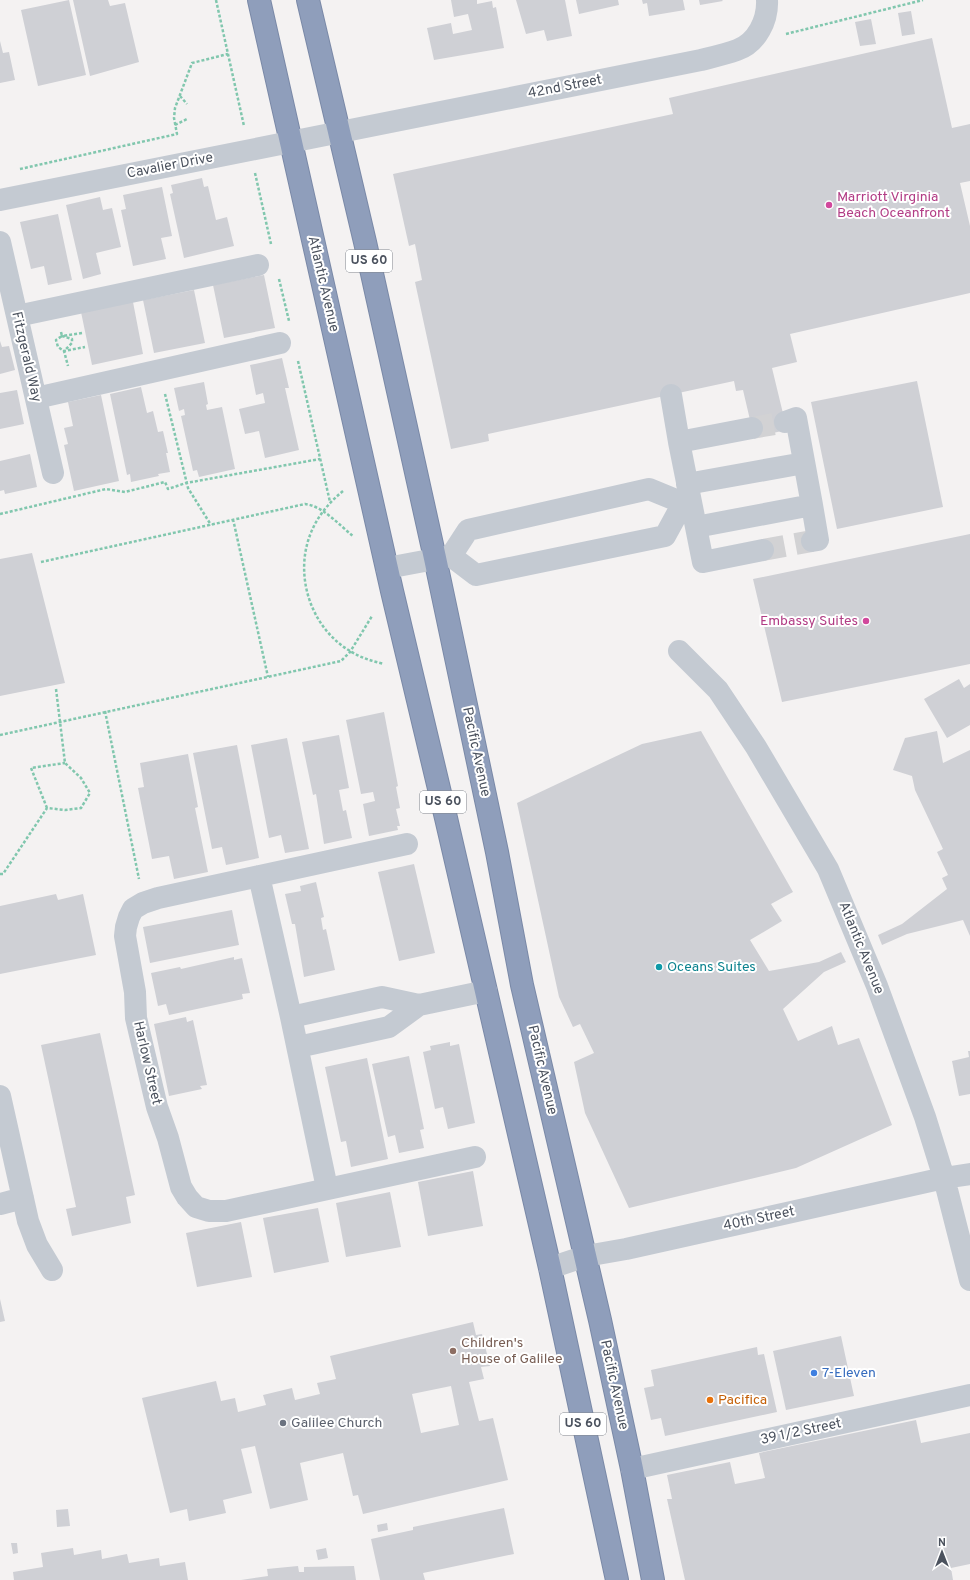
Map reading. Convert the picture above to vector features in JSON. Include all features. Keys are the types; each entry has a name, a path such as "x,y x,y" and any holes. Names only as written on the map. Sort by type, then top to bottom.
{"highway":[{"name":"Atlantic Avenue","path":"259,0 387,568"},
{"name":"US 60","path":"308,0 443,557"},
{"name":"Pacific Avenue","path":"443,557 522,986 586,1256 632,1469 653,1580"},
{"name":"US 60","path":"387,568 550,1268 617,1580"}],"street":[{"name":"42nd Street","path":"339,132 701,60 739,50 750,42 762,29 767,4"},
{"name":"Cavalier Drive","path":"0,200 339,132"},
{"name":"Fitzgerald Way","path":"0,242 53,473"},
{"path":"17,316 258,266"},
{"path":"36,398 280,343"},
{"path":"671,394 687,496 696,528 702,562 763,550"},
{"path":"785,422 796,418 818,540 812,541"},
{"path":"679,442 752,428"},
{"path":"387,568 443,557 468,530 650,489 687,496 804,463"},
{"path":"443,557 476,575 665,536 687,496"},
{"path":"696,528 812,505"},
{"name":"Atlantic Avenue","path":"679,651 718,690 756,747 828,869 877,986 925,1117 944,1178 970,1280"},
{"name":"Harlow Street","path":"407,844 158,898 133,909 129,917 125,936 134,979 136,1018 157,1107 168,1138 181,1187 196,1207 209,1211 226,1210 475,1157"},
{"path":"259,876 328,1188"},
{"path":"298,1047 389,1027 420,1005 486,991"},
{"path":"291,1017 382,997 420,1005"},
{"path":"0,1096 28,1221 37,1245 52,1270"},
{"name":"40th Street","path":"550,1268 586,1256 626,1249 944,1178 970,1174"},
{"path":"0,1204 23,1198"},
{"name":"39 1/2 Street","path":"632,1469 970,1395"}],"path":[{"path":"750,42 923,0"},
{"path":"15,170 178,134 174,118 175,108 192,63 228,54"},
{"path":"180,96 187,104"},
{"path":"175,125 187,119"},
{"path":"55,308 62,336"},
{"path":"76,389 64,351 58,346 56,340 62,336 82,333"},
{"path":"62,336 72,339 72,343 64,351"},
{"path":"64,351 85,347"},
{"path":"160,370 186,484 211,525"},
{"path":"0,514 106,489 125,492 165,482 168,489 186,484 320,459"},
{"path":"343,491 330,502 322,512 308,541 304,558 304,575 307,592 312,608 320,623 340,645 350,652 366,659 385,664"},
{"path":"41,562 305,504 312,505 354,537"},
{"path":"233,519 268,677"},
{"path":"0,735 341,661 350,652 372,616"},
{"path":"46,808 65,810 80,808 90,793 80,778 65,763 56,689"},
{"path":"105,711 144,903"},
{"path":"46,808 31,768 65,763"},
{"path":"0,874 3,874 46,808"}],"building":[{"path":"69,0 86,75 38,86 21,10"},
{"path":"73,0 108,0 110,6 125,3 139,62 90,76"},
{"path":"451,0 477,0 477,4 492,1 493,8 496,7 504,48 434,60 427,28 451,23 453,34 472,30 468,14 454,17"},
{"path":"516,0 565,0 572,36 547,41 544,30 526,34"},
{"path":"576,0 618,0 619,5 579,14"},
{"path":"642,0 683,0 685,10 649,16 647,3 643,4"},
{"path":"699,0 722,0 723,1 700,5"},
{"path":"911,11 915,34 902,36 898,13"},
{"path":"871,19 876,44 860,46 855,22"},
{"path":"932,38 952,128 970,124 970,181 960,183 970,226 970,293 790,334 797,362 772,368 787,430 754,437 743,390 736,391 734,381 488,434 489,441 451,449 415,282 422,280 415,244 409,246 393,174 673,114 669,98"},
{"path":"0,41 3,53 9,52 15,80 0,83"},
{"path":"202,178 204,187 208,186 216,220 227,217 234,246 184,258 170,194 173,193 171,185"},
{"path":"162,187 172,236 161,238 166,259 133,266 121,210 126,209 123,195"},
{"path":"100,197 103,210 112,208 121,247 96,253 101,274 83,279 66,205"},
{"path":"58,214 72,280 48,285 44,266 31,269 20,222"},
{"path":"264,275 275,328 224,338 213,285"},
{"path":"194,290 205,343 154,353 143,300"},
{"path":"133,302 143,354 92,365 81,312"},
{"path":"0,341 2,347 9,346 15,370 0,374"},
{"path":"282,358 289,388 285,388 299,450 265,458 259,431 245,434 239,409 265,403 263,393 256,395 250,365"},
{"path":"917,381 943,507 837,529 811,402"},
{"path":"204,382 208,404 206,405 207,410 222,407 235,469 199,477 197,470 193,471 181,416 185,415 184,409 179,411 174,388"},
{"path":"141,387 147,413 153,411 158,432 163,431 168,453 166,453 170,472 131,482 130,474 127,475 110,394"},
{"path":"17,390 24,424 0,429 0,393"},
{"path":"101,395 119,481 74,491 64,445 68,444 64,428 73,426 68,402"},
{"path":"30,454 37,487 5,494 4,490 0,491 0,461"},
{"name":"Embassy Suites","path":"970,534 970,664 782,702 753,579"},
{"path":"32,553 65,683 0,696 0,559"},
{"path":"959,679 964,688 970,684 970,725 947,738 924,699"},
{"path":"384,712 398,786 396,787 400,808 396,809 400,826 397,826 398,830 369,836 363,804 375,801 373,792 361,794 346,720"},
{"name":"Oceans Suites","path":"701,731 793,892 771,904 782,921 750,940 769,971 819,962 841,952 846,962 824,972 783,1009 798,1041 832,1026 838,1045 859,1038 892,1125 796,1168 629,1208 585,1113 574,1062 594,1053 580,1024 573,1027 559,997 517,803 642,744"},
{"path":"937,731 943,763 970,750 970,936 963,920 907,934 882,945 878,935 902,924 947,889 942,878 948,875 937,852 943,849 915,790 912,776 893,770 905,738"},
{"path":"339,735 349,788 339,790 343,811 346,810 352,838 324,844 316,794 313,795 302,742"},
{"path":"287,738 309,849 285,853 281,835 269,838 251,745"},
{"path":"237,745 259,858 226,865 222,847 212,849 193,753"},
{"path":"188,754 198,807 195,808 208,872 174,879 169,856 152,859 138,788 144,787 140,763"},
{"path":"414,864 435,953 399,961 378,872"},
{"path":"316,882 324,917 321,918 323,930 326,929 335,970 304,977 295,924 292,924 285,894 301,891 300,886"},
{"path":"56,894 58,900 83,894 96,955 0,974 0,906"},
{"path":"232,910 239,945 150,963 143,927"},
{"path":"234,957 234,960 242,958 250,993 242,994 243,999 169,1015 166,1004 158,1006 151,973 180,967 181,969"},
{"path":"186,1017 187,1022 193,1020 207,1085 200,1086 202,1089 169,1096 154,1024"},
{"path":"100,1033 135,1195 126,1197 131,1223 72,1236 66,1209 76,1207 41,1045"},
{"path":"450,1042 450,1046 459,1044 475,1123 448,1129 443,1107 435,1109 423,1052 431,1050 430,1046"},
{"path":"968,1051 970,1051 970,1094 959,1096 952,1061 969,1057"},
{"path":"409,1056 424,1129 420,1130 424,1148 399,1153 395,1135 388,1137 372,1064"},
{"path":"367,1058 388,1159 351,1167 346,1141 341,1142 325,1067"},
{"path":"473,1171 483,1226 428,1236 418,1182"},
{"path":"390,1192 401,1247 346,1257 336,1203"},
{"path":"318,1208 329,1262 274,1273 263,1218"},
{"path":"241,1222 252,1277 197,1287 186,1233"},
{"path":"0,1299 5,1321 0,1322"},
{"name":"Galilee Church","path":"473,1322 476,1335 482,1334 490,1366 481,1367 484,1379 469,1382 479,1421 493,1418 508,1480 363,1514 358,1495 353,1496 343,1453 300,1463 308,1500 270,1509 255,1446 241,1449 252,1493 223,1500 226,1513 189,1521 187,1509 170,1513 142,1398 216,1381 221,1401 235,1398 238,1412 266,1405 263,1395 292,1388 295,1400 320,1394 317,1383 336,1379 330,1356","holes":["451,1386 459,1425 421,1433 412,1394"]},
{"name":"7-Eleven","path":"841,1336 854,1396 786,1410 773,1351"},
{"name":"Pacifica","path":"757,1347 758,1355 764,1354 777,1412 665,1436 661,1418 651,1420 644,1388 654,1386 651,1370"},
{"path":"916,1420 921,1443 970,1433 970,1564 951,1568 953,1580 685,1580 667,1499 672,1499 667,1475 730,1462 735,1484 765,1478 759,1453"},
{"path":"504,1508 514,1554 423,1573 425,1580 380,1580 371,1539 413,1530 413,1527"},
{"path":"68,1509 70,1526 57,1527 56,1510"},
{"path":"387,1523 388,1530 378,1532 377,1525"},
{"path":"11,1543 17,1543 18,1553 13,1554"},
{"path":"73,1548 74,1555 101,1550 102,1559 127,1554 129,1563 159,1558 160,1566 185,1562 188,1580 14,1580 13,1572 43,1567 41,1553"},
{"path":"326,1548 328,1558 318,1560 316,1550"},
{"path":"298,1566 299,1572 304,1572 304,1567 354,1566 356,1580 241,1580 268,1576 267,1569"}],"tunnel":[{"path":"752,428 785,422"},
{"path":"763,550 812,541"}],"place":[{"name":"Marriott Virginia Beach Oceanfront","path":"829,205"},
{"name":"Embassy Suites","path":"866,621"},
{"name":"Oceans Suites","path":"659,967"},
{"name":"Children's House of Galilee","path":"453,1351"},
{"name":"7-Eleven","path":"814,1373"},
{"name":"Pacifica","path":"710,1400"},
{"name":"Galilee Church","path":"283,1423"}]}
